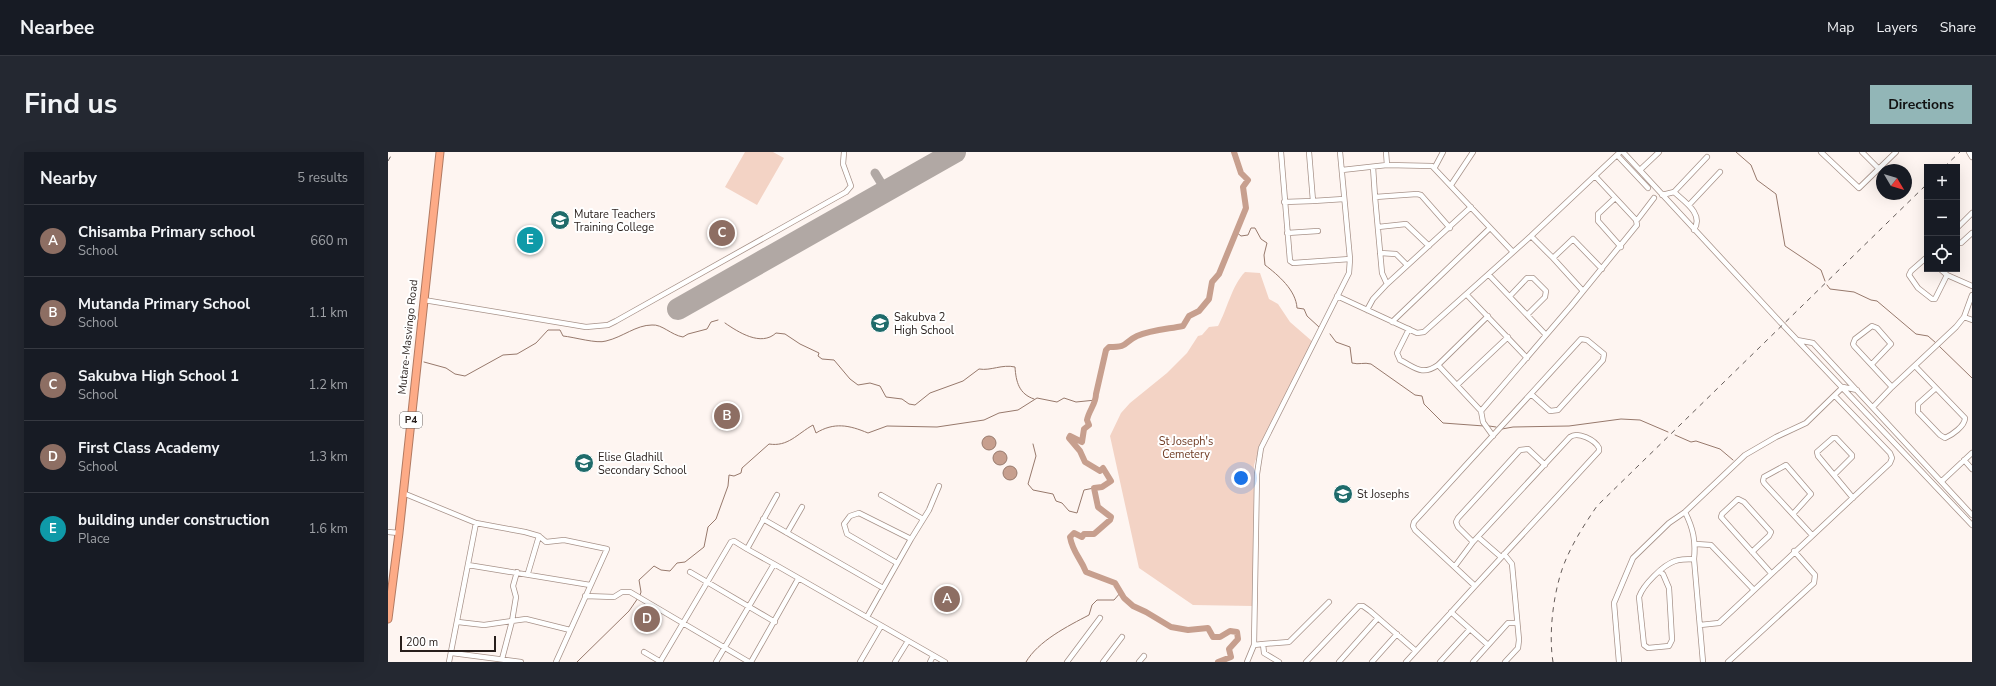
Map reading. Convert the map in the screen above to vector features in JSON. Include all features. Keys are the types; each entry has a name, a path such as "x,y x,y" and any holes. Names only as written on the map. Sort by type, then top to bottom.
{"highway":[{"name":"Mutare-Masvingo Road","path":"388,619 399,534 440,152"}],"street":[{"path":"424,300 586,327 608,325 662,297 846,192 851,186 843,164 844,152"},
{"path":"1281,152 1290,261 1292,263 1350,259"},
{"path":"1309,152 1313,201"},
{"path":"1247,662 1254,645 1258,458 1261,448 1349,273 1350,259 1340,152"},
{"path":"1386,152 1387,166"},
{"path":"1435,167 1443,152"},
{"path":"1451,186 1473,152"},
{"path":"1623,152 1694,230 1972,525"},
{"path":"1640,170 1659,152"},
{"path":"1820,152 1859,188 1876,172"},
{"path":"1862,152 1876,166"},
{"path":"1884,164 1896,152"},
{"path":"1969,152 1972,157"},
{"path":"1337,296 1417,333 1424,332 1531,236 1618,153 1648,188"},
{"path":"1662,195 1674,192 1707,156"},
{"path":"1342,170 1387,166 1429,165 1435,167 1513,252"},
{"path":"1373,167 1382,273 1388,284"},
{"path":"1688,206 1720,172"},
{"path":"1481,411 1621,247 1638,223 1595,176"},
{"path":"1674,192 1697,217 1697,224 1694,230"},
{"path":"1375,197 1421,195 1450,228"},
{"path":"1615,198 1598,214 1597,217 1598,221 1621,247"},
{"path":"1638,219 1654,198"},
{"path":"1284,202 1344,199"},
{"path":"1367,310 1373,299 1407,265 1450,228 1471,207"},
{"path":"1960,225 1972,213"},
{"path":"1378,227 1406,224 1429,246"},
{"path":"1392,322 1490,228"},
{"path":"1287,233 1318,231"},
{"path":"1960,243 1972,233"},
{"path":"1531,236 1583,291"},
{"path":"1552,258 1573,239 1602,269"},
{"path":"1380,253 1396,254 1407,265"},
{"path":"1924,259 1910,271 1909,275 1926,296 1935,299 1947,275"},
{"path":"1944,272 1972,286"},
{"path":"1488,275 1510,296 1546,335"},
{"path":"1510,296 1527,278 1533,278 1546,291 1545,297 1527,314"},
{"path":"1467,294 1527,358"},
{"path":"1873,407 1892,387 1956,327 1964,317 1972,295"},
{"path":"1409,329 1397,353 1400,360 1424,372 1429,371 1438,365 1488,316"},
{"path":"1964,317 1972,320"},
{"path":"1872,364 1891,344 1877,328 1872,326 1853,342 1854,346 1892,387"},
{"path":"1457,385 1508,337"},
{"path":"1475,586 1413,526 1414,522 1581,338 1587,340 1604,354 1603,360 1558,410 1550,411 1531,394"},
{"path":"1797,340 1813,343 1941,479 1972,515"},
{"path":"1438,365 1481,411 1483,422 1493,436"},
{"path":"1916,366 1965,418 1963,424 1945,438 1940,435 1918,412 1918,404 1936,388"},
{"path":"1843,387 1856,390"},
{"path":"1619,662 1614,603 1627,568 1633,558 1669,523 1685,512 1745,455 1776,437 1806,423 1843,387"},
{"path":"1700,625 1719,622 1890,463 1892,458 1890,453 1835,396"},
{"path":"1883,429 1884,420"},
{"path":"1406,662 1599,452 1600,448 1597,444 1579,434 1574,434 1473,542 1454,566"},
{"path":"1834,475 1852,457 1852,455 1836,438 1833,438 1816,454 1853,498"},
{"path":"1473,542 1458,527 1456,522 1458,518 1520,450 1528,449 1545,465"},
{"path":"1933,483 1941,479 1972,453"},
{"path":"1964,460 1972,469"},
{"path":"1793,514 1811,494 1786,465 1764,477 1763,481 1812,535"},
{"path":"867,618 897,563 929,510 939,486"},
{"path":"403,493 476,523 539,536 546,542 564,540 607,549 556,662"},
{"path":"747,549 777,495"},
{"path":"881,495 923,519"},
{"path":"1752,552 1770,536 1771,532 1744,502 1738,499 1722,514 1721,517 1752,552 1771,573"},
{"path":"787,533 802,507"},
{"path":"1685,512 1693,527 1696,544 1694,559 1703,662"},
{"path":"897,563 847,534 844,524 850,516 859,513 911,539"},
{"path":"763,519 883,588"},
{"path":"449,662 452,653 476,523"},
{"path":"388,532 399,534"},
{"path":"528,573 539,536"},
{"path":"1478,537 1503,555 1512,564 1519,640 1518,648 1505,662"},
{"path":"644,652 660,662 733,541 945,662"},
{"path":"1696,544 1711,545 1753,589"},
{"path":"1728,662 1814,583 1815,575 1794,551"},
{"path":"1660,572 1663,574 1668,588 1672,640 1669,646 1648,648 1644,645 1639,597 1644,586 1660,572 1675,561 1694,559"},
{"path":"716,662 774,564"},
{"path":"468,565 528,573 590,585"},
{"path":"502,659 512,621 516,597 513,586 517,572"},
{"path":"690,572 748,608 775,622"},
{"path":"585,596 614,597 625,591 632,593 750,662 775,622 798,579"},
{"path":"1254,645 1289,642 1329,602"},
{"path":"1306,662 1359,606 1363,606 1416,651"},
{"path":"1451,612 1488,645"},
{"path":"1068,662 1100,618"},
{"path":"1339,662 1378,618"},
{"path":"458,622 484,624 526,619 570,630"},
{"path":"1473,662 1508,623 1517,623"},
{"path":"860,662 881,626"},
{"path":"1440,662 1470,629"},
{"path":"1372,662 1397,634"},
{"path":"1103,662 1122,636"},
{"path":"895,662 908,641"},
{"path":"1263,644 1266,655 1279,662"},
{"path":"452,653 521,662"},
{"path":"930,662 933,656"},
{"path":"1139,662 1144,656"}],"green space":[{"path":"745,152 773,152 784,158 757,205 725,187"},
{"name":"St Joseph's Cemetery","path":"1245,272 1260,273 1269,299 1278,304 1290,322 1313,342 1258,453 1254,465 1253,606 1193,605 1139,568 1110,436 1121,413 1130,403 1167,373 1187,353 1198,336 1202,335 1209,327 1218,326 1240,277"}],"shaded area":[{"path":"986,436 992,436 996,440 996,446 992,450 986,450 982,446 982,440"},
{"path":"997,451 1003,451 1007,455 1007,461 1003,465 997,465 993,461 993,455"},
{"path":"1007,466 1013,466 1017,470 1017,476 1013,480 1007,480 1003,476 1003,470"}],"waterway":[{"path":"1218,662 1231,657 1229,649 1238,639 1237,632 1230,631 1220,637 1213,637 1208,628 1188,630 1171,627 1133,606 1124,598 1115,583 1086,572 1073,547 1070,537 1074,533 1082,537 1084,534 1094,534 1110,520 1111,517 1098,507 1094,488 1102,487 1111,481 1103,468 1100,471 1085,462 1080,451 1069,438 1070,436 1082,442 1084,429 1089,425 1087,420 1095,401 1106,350 1109,347 1123,345 1132,338 1148,332 1183,326 1189,316 1199,311 1209,299 1212,282 1219,274 1246,208 1243,187 1248,180 1241,173 1234,152"},
{"path":"1736,152 1751,165 1757,180 1776,194 1785,246 1821,270 1825,281"},
{"path":"1236,232 1241,236 1248,235 1251,228 1255,228 1261,239 1267,243 1264,255 1265,265 1281,278 1290,289 1296,301 1297,308 1304,309 1307,316 1319,327"},
{"path":"1827,285 1830,289 1854,292 1871,300 1877,301 1916,334 1928,336 1936,343"},
{"path":"424,362 446,368 455,374 465,376 503,355 517,354 536,343 548,330 560,330 563,336 602,342 640,327 656,325 683,337 688,334 707,329 711,322 718,320"},
{"path":"725,323 750,337 764,339 776,333 785,334 800,344 819,353 818,356 822,359 834,360 850,379 858,385 870,383 880,386 886,397 902,399 909,404 915,405 930,393 963,381 979,369 1006,366 1015,367 1019,387 1025,394 1034,399"},
{"path":"1330,334 1336,342 1350,347 1352,363 1371,364 1415,395 1422,396 1424,404 1443,423 1484,426"},
{"path":"1938,345 1972,378"},
{"path":"640,595 639,580 654,566 661,570 670,571 677,563 685,562 704,547 708,527 716,519 728,486 729,475 734,476 741,473 742,468 769,444 782,444 787,442 813,425 816,433 835,426 854,428 868,433 887,426 937,427 984,420 999,413 1018,410 1037,398 1057,402 1064,398 1076,402 1096,400"},
{"path":"1502,429 1513,427 1569,426 1621,419 1640,420 1668,432"},
{"path":"1489,426 1496,427"},
{"path":"1675,435 1691,442 1696,441 1720,449 1733,460"},
{"path":"1033,444 1036,456 1028,484 1033,490 1053,494 1056,501 1062,503 1069,511 1077,513 1084,490 1094,488"},
{"path":"1026,662 1038,647 1054,635 1089,615 1092,605 1097,600 1114,600 1121,592"},
{"path":"577,662 629,611 638,598"}],"taxiway":[{"path":"875,173 886,191"}],"runway":[{"path":"678,309 955,152"}],"railway":[{"path":"1947,164 1960,152"},
{"path":"388,161 392,154"},
{"path":"1553,662 1551,637 1553,609 1562,568 1585,524 1597,506 1924,187"}],"place":[{"name":"Mutare Teachers Training College","path":"560,220"},
{"name":"Sakubva High School 1","path":"722,233"},
{"name":"building under construction","path":"530,240"},
{"name":"Sakubva 2 High School","path":"880,323"},
{"name":"Mutanda Primary School","path":"727,416"},
{"name":"Elise Gladhill Secondary School","path":"584,463"},
{"name":"St Josephs","path":"1343,494"},
{"name":"Chisamba Primary school","path":"947,599"},
{"name":"First Class Academy","path":"647,619"}]}
